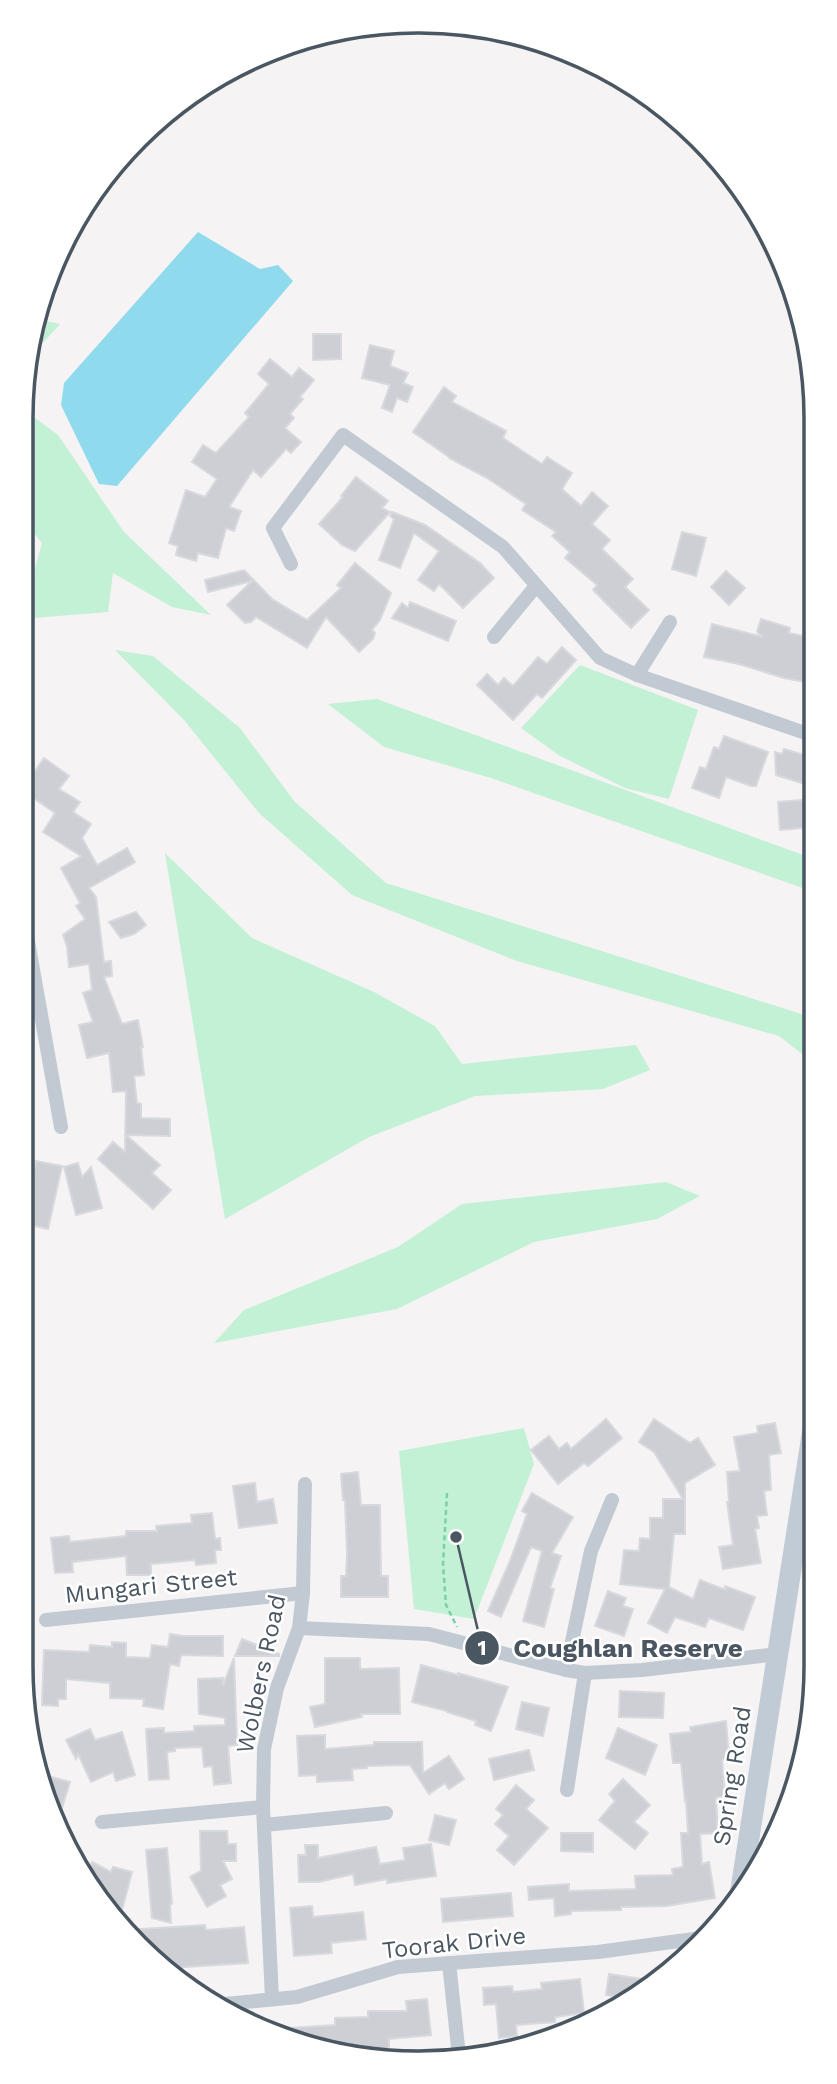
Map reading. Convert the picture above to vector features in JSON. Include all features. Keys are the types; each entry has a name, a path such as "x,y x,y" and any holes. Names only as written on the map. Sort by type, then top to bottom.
{"main road":[{"name":"Spring Road","path":"744,1872 804,1487"}],"street":[{"path":"291,564 273,528 343,435 503,547 600,658 637,674 804,732"},
{"path":"494,637 536,586"},
{"path":"637,674 670,622"},
{"path":"33,970 61,1127"},
{"name":"Wolbers Road","path":"272,1999 263,1807 264,1749 277,1688 299,1628 303,1593 305,1484"},
{"path":"566,1670 591,1550 612,1500"},
{"name":"Mungari Street","path":"46,1620 303,1593"},
{"path":"299,1628 429,1634 585,1673 642,1670 778,1654"},
{"path":"567,1790 585,1673"},
{"path":"102,1822 263,1807"},
{"path":"264,1825 386,1813"},
{"name":"Toorak Drive","path":"233,2003 297,1997 398,1967 598,1952 689,1940"},
{"path":"449,1963 458,2048"}],"path":[{"path":"447,1493 443,1564 446,1605 465,1643"}],"green space":[{"path":"46,321 60,324 41,345"},
{"path":"33,416 58,435 124,532 211,615 172,607 113,573 108,612 33,618 33,576 42,543 33,532"},
{"path":"115,650 153,656 240,728 294,801 386,883 804,1015 804,1055 779,1036 517,961 352,895 259,813 184,720"},
{"path":"580,665 698,710 669,799 625,788 560,756 521,728"},
{"path":"377,699 804,855 804,888 491,778 384,747 328,704"},
{"path":"165,853 252,938 374,992 435,1026 462,1064 636,1045 650,1070 603,1089 475,1096 369,1137 225,1219"},
{"path":"666,1182 700,1196 657,1219 534,1242 397,1309 214,1343 244,1310 398,1247 462,1204"},
{"path":"524,1428 534,1464 474,1619 414,1609 399,1451"}],"water":[{"path":"198,232 260,269 278,265 293,281 117,486 99,484 61,405 64,383"}],"building":[{"path":"313,334 341,334 341,359 313,360"},
{"path":"370,345 394,351 390,366 408,373 403,383 413,387 407,402 397,398 392,412 382,408 390,385 362,378"},
{"path":"270,359 292,377 299,368 314,380 300,397 303,399 290,414 294,418 285,428 301,442 291,453 286,449 261,477 253,470 229,507 241,511 234,531 226,528 218,558 198,553 196,561 176,555 178,546 169,543 186,490 205,497 217,479 192,462 203,445 216,453 249,417 245,413 269,384 258,374"},
{"path":"444,387 456,396 452,402 506,431 503,438 542,464 547,457 572,473 562,489 581,506 592,492 608,506 592,524 610,540 602,549 633,579 625,587 649,610 631,628 593,590 597,585 565,558 570,552 552,536 556,532 522,510 526,504 487,478 449,458 413,432"},
{"path":"356,477 388,501 382,508 390,512 355,551 342,545 319,524 343,497 341,496"},
{"path":"392,512 425,525 480,563 494,578 463,608 439,584 434,591 418,580 439,551 414,533 400,568 379,560 394,519 390,516"},
{"path":"682,532 706,538 696,576 672,569"},
{"path":"355,563 391,593 380,620 372,630 375,633 373,639 359,652 326,617 307,648 256,617 245,623 227,605 252,581 208,592 205,580 244,570 272,599 307,620 341,588 337,585"},
{"path":"726,571 745,588 729,605 711,587"},
{"path":"410,602 456,621 448,641 392,618 402,603 408,608"},
{"path":"761,619 790,628 789,633 804,636 804,682 704,657 712,624 763,637 757,632"},
{"path":"562,647 576,660 542,698 537,694 513,720 477,685 487,674 498,685 504,678 513,686 538,657 547,664"},
{"path":"724,736 768,752 756,786 726,777 719,798 692,788 700,767 706,769 714,747 719,749"},
{"path":"784,749 804,755 804,784 776,775 775,752 782,754"},
{"path":"44,758 69,776 59,789 80,802 73,812 91,824 82,838 97,865 127,848 135,862 89,888 96,897 104,962 111,961 112,976 104,977 122,1024 138,1020 144,1075 134,1076 137,1103 141,1104 141,1118 170,1119 170,1136 126,1135 160,1165 152,1173 171,1190 153,1209 98,1159 113,1142 125,1152 126,1091 113,1092 109,1053 87,1058 79,1025 93,1022 83,993 92,990 89,964 69,967 63,935 85,919 76,906 80,903 61,868 81,856 43,832 55,813 33,798 33,774"},
{"path":"804,800 804,828 780,830 778,802"},
{"path":"136,912 146,925 134,934 121,938 109,922"},
{"path":"36,1161 62,1166 48,1229 33,1226 33,1174"},
{"path":"78,1163 82,1177 91,1167 102,1208 76,1215 64,1167"},
{"path":"606,1419 622,1438 588,1466 584,1463 558,1484 531,1450 549,1436 559,1449 567,1443 571,1449"},
{"path":"654,1419 690,1443 698,1438 715,1465 685,1483 685,1534 674,1534 669,1587 693,1599 700,1580 755,1597 743,1630 709,1618 705,1627 675,1617 667,1633 648,1623 665,1589 620,1584 624,1550 639,1551 640,1538 650,1539 650,1518 663,1518 663,1499 683,1499 654,1452 639,1442"},
{"path":"775,1423 781,1453 769,1455 771,1490 764,1491 767,1515 757,1516 759,1528 755,1529 761,1563 723,1569 719,1547 733,1545 727,1502 727,1472 740,1471 734,1437 758,1433 757,1426"},
{"path":"358,1472 361,1505 380,1505 381,1576 388,1576 388,1597 341,1597 341,1576 346,1576 347,1553 341,1474"},
{"path":"255,1483 257,1502 273,1499 277,1523 239,1528 233,1486"},
{"path":"532,1493 573,1517 552,1553 561,1556 550,1588 554,1589 544,1627 523,1621 542,1551 531,1547 501,1617 488,1611 510,1561 527,1514 522,1511"},
{"path":"212,1513 215,1539 220,1538 221,1550 215,1550 216,1563 196,1565 195,1560 151,1564 151,1575 127,1575 126,1556 72,1562 73,1572 55,1573 51,1538 69,1536 70,1542 126,1536 126,1531 157,1531 156,1526 192,1523 191,1515"},
{"path":"608,1591 626,1598 623,1606 633,1609 624,1636 595,1626"},
{"path":"170,1634 223,1636 223,1656 181,1655 179,1666 170,1664 163,1709 143,1706 144,1699 110,1698 110,1683 66,1679 66,1699 58,1699 58,1706 42,1705 44,1650 89,1652 90,1645 112,1647 112,1642 126,1643 126,1657 150,1658 152,1645 168,1647"},
{"path":"242,1639 279,1654 279,1656 235,1656"},
{"path":"234,1658 237,1745 228,1746 231,1783 214,1785 212,1766 204,1767 202,1747 175,1748 175,1751 167,1752 169,1779 149,1780 146,1729 164,1728 164,1733 194,1731 194,1726 225,1725 225,1718 199,1714 198,1679 223,1678 223,1685"},
{"path":"325,1658 360,1658 360,1669 399,1668 400,1714 361,1714 362,1717 315,1727 310,1707 325,1704"},
{"path":"421,1665 508,1687 491,1731 475,1725 476,1721 412,1702"},
{"path":"620,1691 664,1693 663,1718 619,1717"},
{"path":"522,1702 549,1708 543,1736 516,1729"},
{"path":"726,1721 729,1759 722,1760 725,1797 716,1798 718,1833 700,1834 702,1864 709,1862 715,1898 667,1906 571,1911 571,1914 555,1916 554,1898 529,1900 528,1887 569,1884 569,1891 636,1889 635,1876 673,1875 672,1869 683,1867 681,1833 688,1833 686,1800 681,1763 673,1763 670,1734 691,1732 690,1727"},
{"path":"618,1728 657,1745 645,1775 606,1758"},
{"path":"90,1729 95,1740 122,1732 135,1775 116,1781 113,1772 91,1782 78,1754 76,1759 66,1740"},
{"path":"325,1735 325,1749 374,1745 374,1742 422,1742 423,1773 449,1756 464,1779 449,1789 445,1783 429,1794 410,1765 352,1769 353,1780 317,1782 317,1775 299,1776 297,1736"},
{"path":"529,1750 534,1770 494,1780 489,1759"},
{"path":"50,1776 70,1782 62,1809"},
{"path":"623,1779 650,1805 634,1822 648,1833 635,1849 599,1820 615,1801 609,1794"},
{"path":"516,1785 534,1800 526,1809 548,1828 514,1865 497,1850 509,1836 495,1824 503,1815 496,1809"},
{"path":"435,1815 456,1820 449,1845 429,1840"},
{"path":"200,1831 227,1831 228,1844 236,1844 236,1861 223,1861 232,1879 220,1885 226,1896 207,1907 190,1877 201,1871"},
{"path":"561,1833 593,1833 593,1852 561,1851"},
{"path":"431,1844 436,1876 387,1883 387,1879 355,1885 353,1874 319,1882 299,1882 298,1855 306,1855 305,1845 318,1845 318,1858 376,1847 380,1864 405,1860 403,1848"},
{"path":"167,1848 171,1923 152,1918 146,1850"},
{"path":"92,1862 111,1872 113,1867 132,1872 122,1910 98,1880 90,1867"},
{"path":"511,1893 513,1916 443,1922 441,1899"},
{"path":"312,1906 313,1917 363,1912 366,1939 331,1943 332,1953 294,1956 290,1908"},
{"path":"205,1925 206,1930 244,1927 248,1963 179,1967 138,1929"},
{"path":"609,1974 642,1979 615,1996 606,1995"},
{"path":"580,1979 584,2013 555,2017 555,2022 516,2025 517,2036 499,2038 496,2004 484,2005 483,1988 512,1986 513,1992 542,1989 541,1983"},
{"path":"427,1999 431,2035 389,2039 389,2049 319,2038 290,2028 335,2025 335,2018 368,2017 368,2011 407,2011 406,2001"}],"place":[{"name":"Coughlan Reserve","path":"456,1537"}]}
